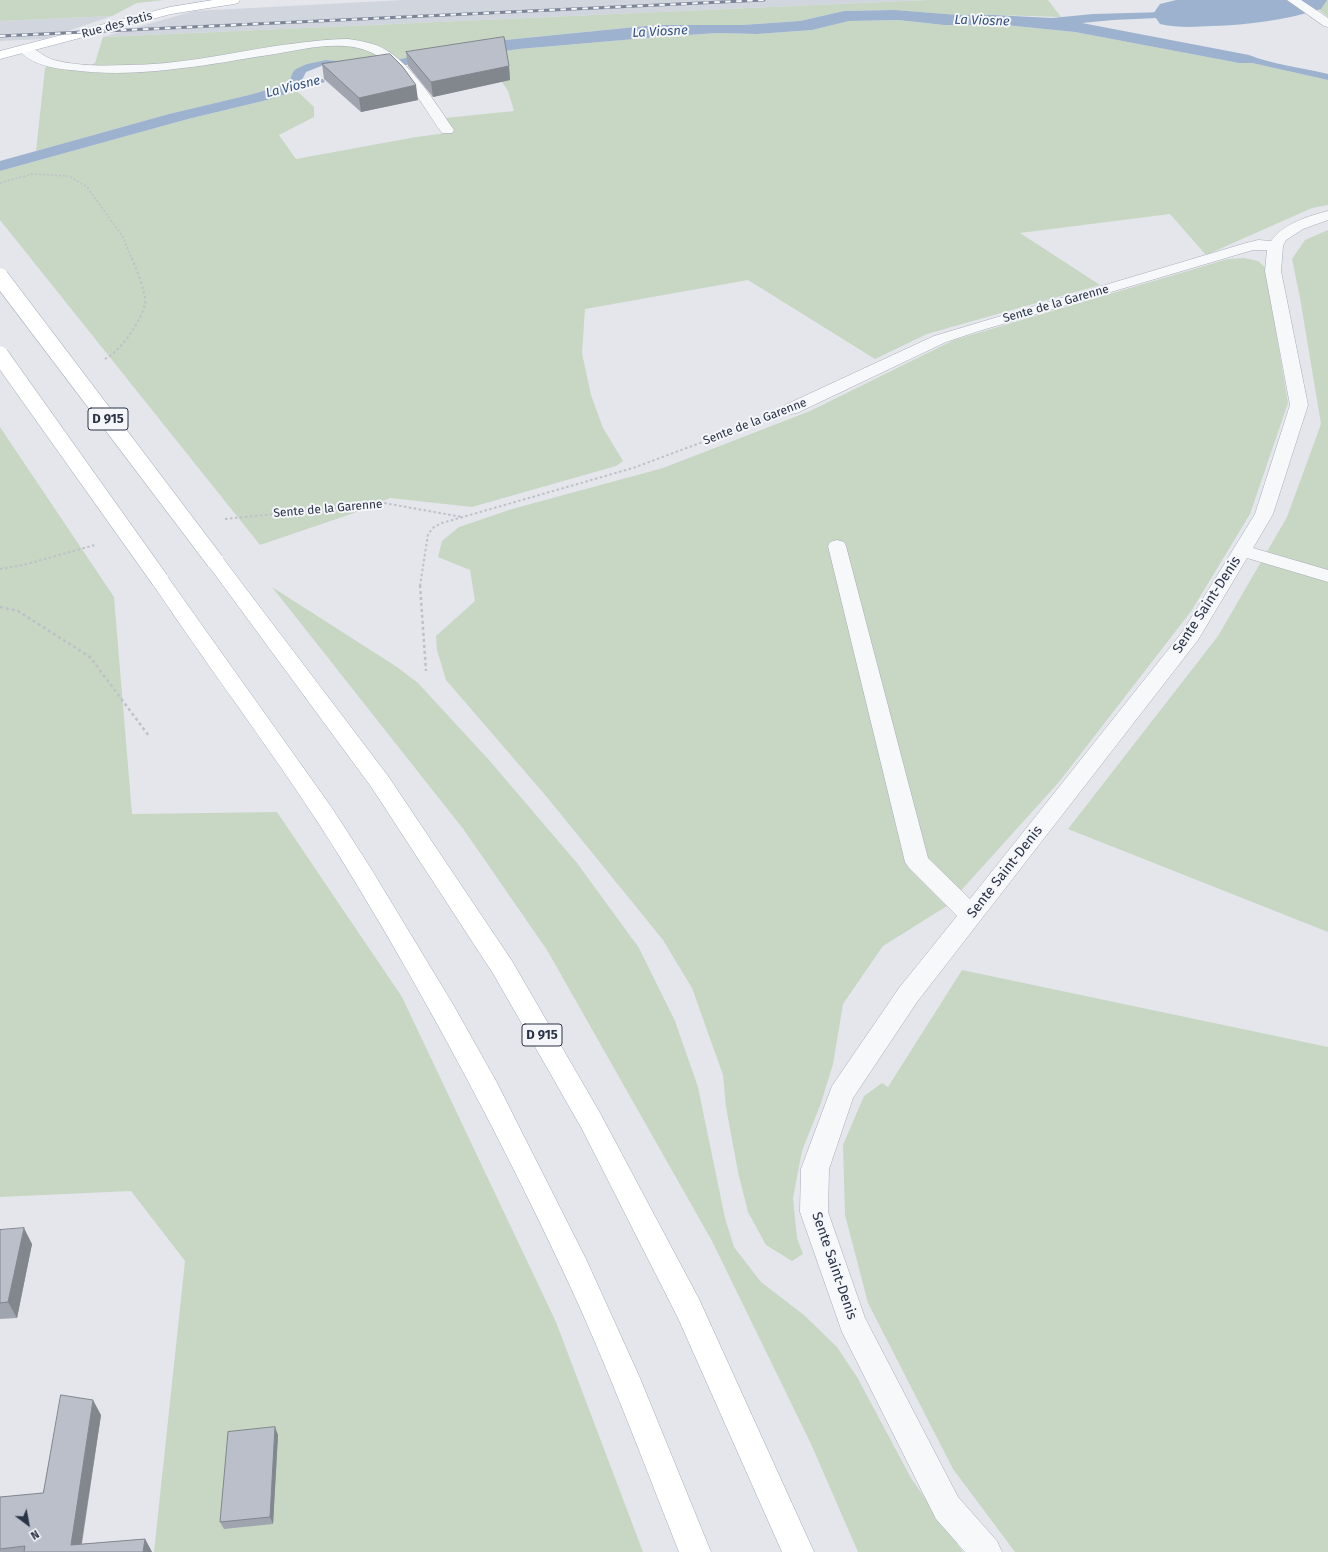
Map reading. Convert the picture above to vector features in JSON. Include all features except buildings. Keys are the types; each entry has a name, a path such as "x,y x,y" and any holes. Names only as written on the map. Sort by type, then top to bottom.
{"main road":[{"name":"Rue des Patis","path":"0,55 25,50 165,12 234,0"},
{"name":"D 915","path":"0,277 380,782 503,968 591,1121 689,1309 798,1552"},
{"path":"0,355 324,814 362,873 449,1020 490,1096 576,1268 625,1378 695,1552"}],"street":[{"path":"1293,0 1328,23"},
{"path":"25,50 45,62 60,65 120,70 149,68 338,42 357,42 370,46 395,62 447,130"},
{"path":"1275,246 1281,237 1298,226 1328,215"},
{"name":"Sente de la Garenne","path":"791,409 940,339 1251,246 1275,246"},
{"name":"Sente Saint-Denis","path":"986,1552 947,1508 852,1322 814,1212 814,1169 841,1094 908,995 1191,635 1264,514 1299,405 1273,271 1275,246"},
{"path":"837,546 917,862 971,915"},
{"path":"1242,551 1328,576"}],"path":[{"path":"0,183 32,174 69,176 87,187 123,237 139,275 145,303 134,328 111,356 104,360"},
{"name":"Sente de la Garenne","path":"220,520 384,503 462,517 633,468 791,409"},
{"path":"426,671 420,587 428,534 434,527 442,523 462,517"},
{"path":"0,569 24,565 96,545"},
{"path":"0,607 18,610 90,657 149,736"}],"shaded area":[{"path":"403,0 928,0 103,37 194,11"},
{"path":"112,16 44,39 0,41 0,21"}],"green space":[{"path":"0,0 165,0 137,3 112,16 0,21"},
{"path":"928,0 1048,0 1061,17 993,15 964,16 895,10 844,11 800,21 742,25 656,25 495,41 374,64 326,60 307,64 289,83 253,94 169,114 36,151 45,68 47,66 79,70 95,63 103,37"},
{"path":"1306,0 1328,0 1328,17"},
{"path":"898,20 944,25 1005,25 1075,32 1239,63 1252,63 1328,80 1328,205 1312,208 1206,255 1170,214 1020,233 1100,285 927,334 875,359 748,280 585,309 582,353 591,395 603,428 623,461 616,466 472,507 390,498 354,513 260,545 0,220 0,171 188,119 267,100 297,91 314,107 314,117 279,135 296,159 416,137 454,132 445,118 514,111 508,91 496,73 450,58 519,49 658,37 717,33 757,34 812,30 849,21"},
{"path":"1328,230 1328,932 1068,829 1218,636 1287,517 1321,424 1292,259 1305,240"},
{"path":"1244,258 1258,261 1265,267 1288,403 1250,514 1192,610 1059,782 947,906 883,946 843,1004 833,1064 821,1103 802,1151 793,1198 797,1238 803,1254 792,1261 766,1245 748,1212 738,1172 726,1107 723,1075 692,988 663,940 546,796 446,680 437,650 436,636 475,601 470,570 438,557 442,541 459,527 512,509 663,468 810,411 954,340 1228,259"},
{"path":"0,427 114,597 132,814 277,812 402,997 556,1322 643,1552 154,1552 185,1261 131,1191 0,1197"},
{"path":"272,587 397,667 418,683 489,760 577,863 639,948 675,1021 698,1087 725,1218 734,1247 761,1282 804,1315 837,1347 857,1377 911,1478 963,1552 858,1552 811,1444 712,1241 547,950 464,830"},
{"path":"962,970 1328,1047 1328,1552 1015,1552 953,1469 868,1303 845,1215 843,1145 864,1096 882,1083 888,1087"}],"water":[{"name":"La Viosne","path":"1285,1 1298,8 1269,13 1113,20 1082,23 1249,55 1328,74 1328,80 1252,63 1239,63 1075,32 1005,25 944,25 898,20 849,21 812,30 757,34 717,33 519,49 391,67 324,65 306,72 302,80 323,79 325,82 267,100 188,119 0,171 0,161 169,114 253,94 289,83 293,72 296,69 307,64 326,60 374,64 495,41 656,25 742,25 800,21 844,11 895,10 957,15 1052,18 1093,14 1237,10"}],"waterway":[{"path":"1176,14 1258,10 1289,5 1305,0"}],"railway":[{"path":"0,36 764,0"}]}
